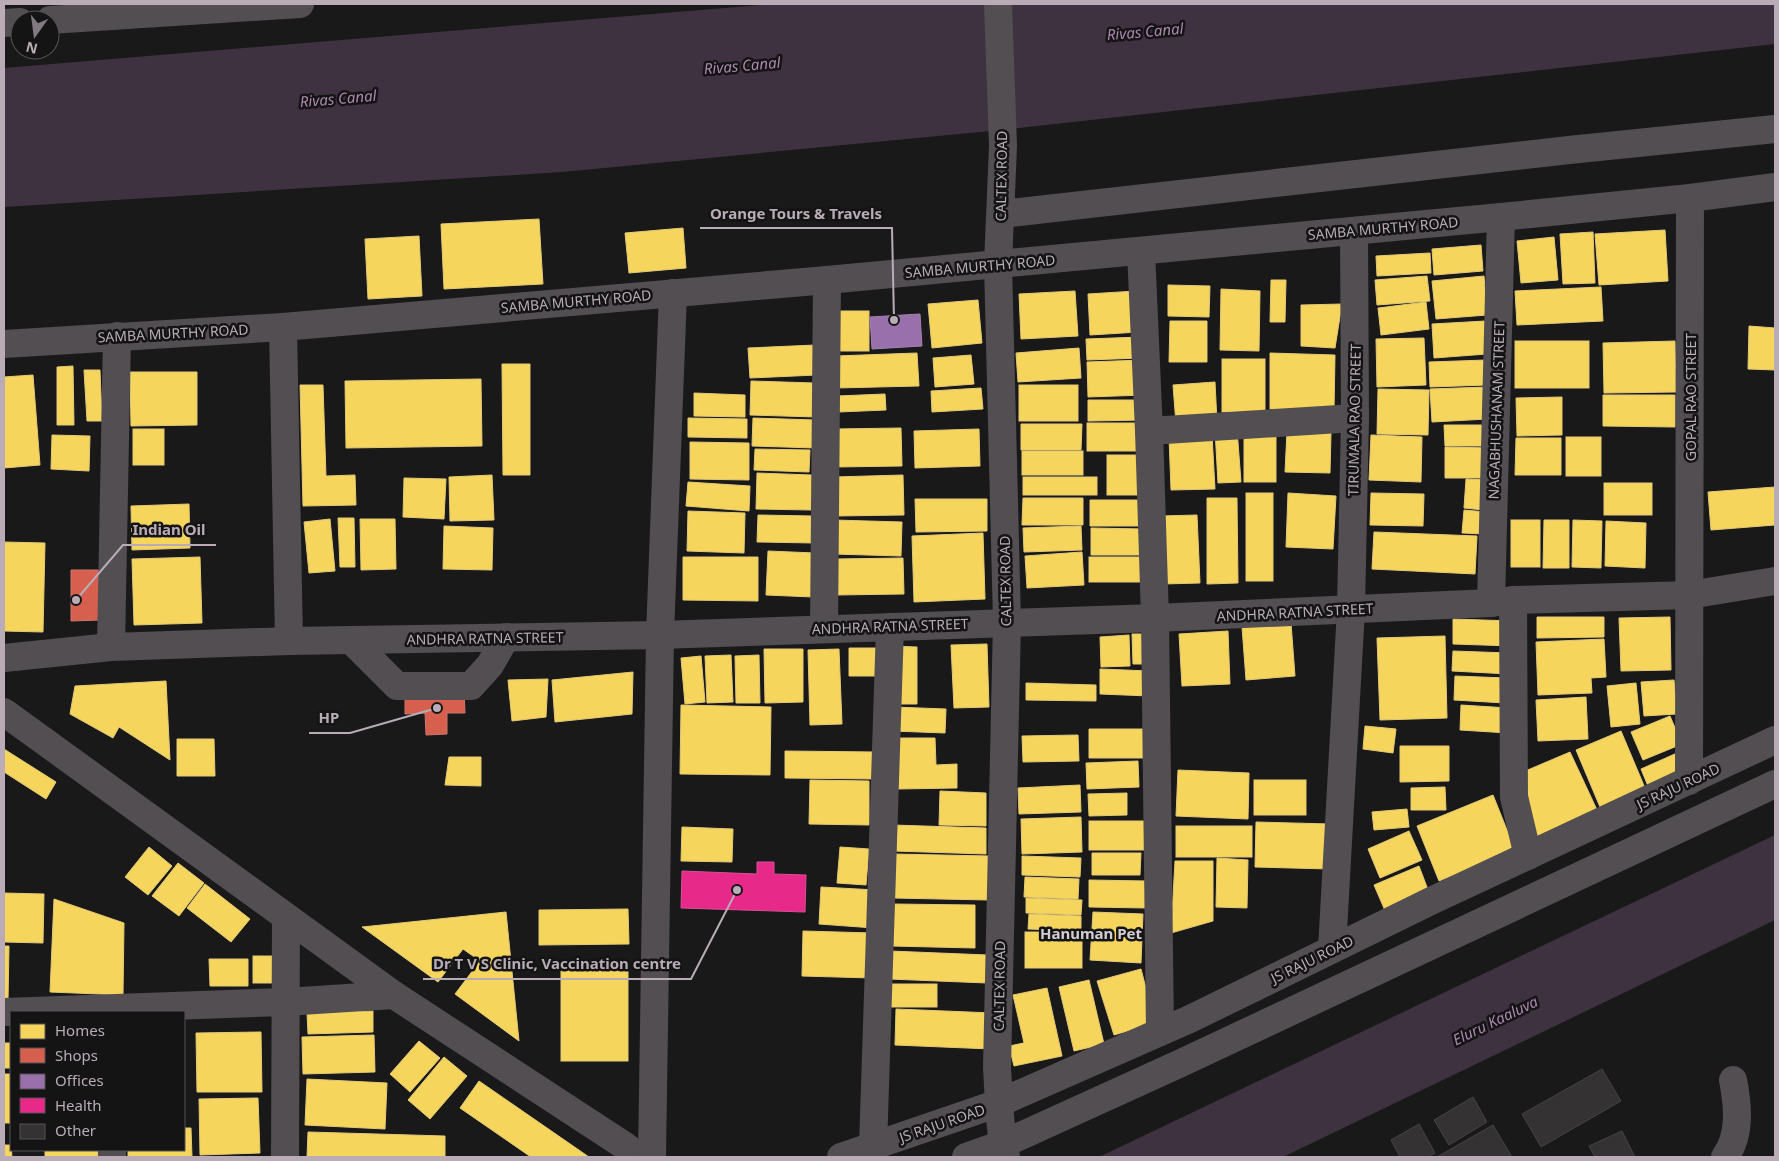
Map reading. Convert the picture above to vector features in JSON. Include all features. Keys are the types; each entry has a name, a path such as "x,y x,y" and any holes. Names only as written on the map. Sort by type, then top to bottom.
{"street":[{"path":"60,19 300,4"},
{"name":"CALTEX ROAD","path":"998,4 1003,146 998,264 1006,622 997,1058 999,1103 1005,1151"},
{"path":"1001,214 1569,150 1775,129"},
{"name":"SAMBA MURTHY ROAD","path":"4,344 284,327 827,280 1501,217 1690,198 1775,187"},
{"name":"GOPAL RAO STREET","path":"1689,781 1690,198"},
{"name":"NAGABHUSHANAM STREET","path":"1501,217 1502,602 1514,797 1528,856"},
{"name":"TIRUMALA RAO STREET","path":"1332,949 1351,609 1355,418 1354,231"},
{"path":"1141,251 1155,618 1160,1032"},
{"path":"824,629 827,280"},
{"path":"652,1157 660,635 673,293"},
{"path":"284,327 289,641"},
{"path":"111,647 117,336"},
{"path":"1149,430 1355,418"},
{"name":"ANDHRA RATNA STREET","path":"4,658 111,647 289,641 660,635 1155,618 1689,595 1775,581"},
{"path":"873,1147 890,626"},
{"path":"351,640 396,686 471,686 490,664 506,637"},
{"path":"4,712 394,995 640,1157"},
{"name":"JS RAJU ROAD","path":"840,1157 999,1103 1160,1032 1775,740"},
{"path":"966,1157 1005,1151 1182,1063 1775,784"},
{"path":"286,918 286,1157"},
{"path":"60,1011 286,1002 394,995"},
{"path":"1725,1157 1731,1149 1737,1123 1733,1080"}],"water":[{"name":"Rivas Canal","path":"773,4 1775,4 1775,44 1001,130 562,172 4,207 4,68"},
{"name":"Eluru Kaaluva","path":"1775,835 1775,920 1283,1157 1099,1157"}],"building: Homes":[{"path":"539,219 543,284 444,289 441,224"},
{"path":"683,228 686,268 629,273 625,233"},
{"path":"1665,230 1668,281 1599,285 1595,234"},
{"path":"1593,232 1595,283 1563,284 1560,234"},
{"path":"419,236 422,296 368,299 365,239"},
{"path":"1554,237 1558,280 1521,283 1517,241"},
{"path":"1481,245 1483,271 1434,275 1432,249"},
{"path":"1430,253 1431,273 1377,276 1376,256"},
{"path":"1427,276 1430,301 1377,305 1375,280"},
{"path":"1484,276 1487,315 1436,319 1432,281"},
{"path":"1271,280 1286,280 1285,322 1270,322"},
{"path":"1168,285 1210,286 1209,317 1168,316"},
{"path":"1601,287 1603,321 1517,325 1515,291"},
{"path":"1221,289 1260,291 1259,351 1220,350"},
{"path":"1075,291 1078,336 1021,339 1019,294"},
{"path":"1136,291 1139,332 1090,335 1088,294"},
{"path":"978,300 982,343 932,348 928,304"},
{"path":"1426,302 1429,329 1381,335 1378,308"},
{"path":"1342,304 1335,348 1301,346 1301,305"},
{"path":"838,311 869,311 869,351 838,351"},
{"path":"1170,321 1207,321 1207,362 1169,362"},
{"path":"1485,321 1487,354 1434,358 1432,324"},
{"path":"1749,326 1775,328 1775,370 1748,369"},
{"path":"1140,337 1141,358 1087,360 1086,339"},
{"path":"1424,338 1426,385 1377,387 1376,339"},
{"path":"1515,341 1589,341 1589,388 1515,388"},
{"path":"1675,341 1676,392 1604,393 1603,343"},
{"path":"815,345 817,375 750,378 748,348"},
{"path":"1079,348 1081,378 1018,382 1016,353"},
{"path":"917,353 919,386 836,388 835,356"},
{"path":"1270,353 1335,355 1334,411 1270,409"},
{"path":"971,355 974,384 935,387 933,358"},
{"path":"1222,359 1265,359 1265,412 1222,412"},
{"path":"1143,360 1144,395 1088,397 1087,362"},
{"path":"1486,360 1487,385 1430,387 1429,362"},
{"path":"502,364 530,364 530,475 503,475"},
{"path":"73,366 74,425 57,425 57,367"},
{"path":"84,370 100,370 102,421 87,421"},
{"path":"130,372 197,372 197,425 131,426"},
{"path":"33,375 40,465 4,468 4,377"},
{"path":"481,379 482,446 346,448 345,381"},
{"path":"751,381 815,383 815,417 750,415"},
{"path":"1215,382 1217,422 1176,424 1173,385"},
{"path":"300,385 323,385 326,476 355,475 356,505 303,506"},
{"path":"1019,385 1078,385 1078,421 1019,421"},
{"path":"1487,387 1488,419 1432,422 1430,389"},
{"path":"981,388 983,409 932,412 931,391"},
{"path":"1378,389 1429,390 1428,435 1377,434"},
{"path":"694,393 745,395 745,417 694,416"},
{"path":"885,394 886,410 838,412 837,396"},
{"path":"1603,395 1675,395 1675,427 1603,426"},
{"path":"1562,397 1562,435 1517,436 1516,398"},
{"path":"1088,400 1146,400 1146,420 1088,421"},
{"path":"688,418 747,419 747,438 688,437"},
{"path":"753,418 816,420 815,448 752,446"},
{"path":"1087,423 1139,423 1139,451 1087,451"},
{"path":"1021,424 1082,424 1081,450 1021,450"},
{"path":"1444,425 1489,425 1489,446 1445,446"},
{"path":"1244,426 1276,426 1276,482 1244,482"},
{"path":"901,428 902,466 835,467 835,429"},
{"path":"133,429 164,429 164,465 133,465"},
{"path":"979,429 980,466 915,468 914,431"},
{"path":"1237,429 1241,482 1218,483 1215,430"},
{"path":"1287,431 1331,433 1330,473 1285,472"},
{"path":"52,435 90,436 89,471 51,469"},
{"path":"1212,435 1215,489 1171,490 1169,437"},
{"path":"1371,435 1422,437 1421,482 1369,480"},
{"path":"1566,437 1601,437 1601,476 1566,476"},
{"path":"1516,438 1561,438 1561,475 1515,475"},
{"path":"690,442 749,443 749,480 690,479"},
{"path":"1445,447 1489,448 1488,478 1445,478"},
{"path":"755,449 810,450 809,472 754,470"},
{"path":"1022,451 1083,451 1083,475 1022,475"},
{"path":"1107,455 1147,455 1147,495 1107,495"},
{"path":"757,473 812,475 811,510 756,509"},
{"path":"492,475 494,520 450,521 449,477"},
{"path":"903,475 904,515 835,516 834,477"},
{"path":"1023,477 1097,477 1097,495 1023,495"},
{"path":"404,478 446,479 444,519 403,517"},
{"path":"1466,479 1486,480 1484,510 1464,508"},
{"path":"688,482 750,486 749,511 686,506"},
{"path":"1604,483 1652,483 1652,515 1604,515"},
{"path":"1775,487 1775,525 1711,530 1708,492"},
{"path":"1246,493 1273,493 1273,581 1246,581"},
{"path":"1288,493 1336,496 1333,549 1286,547"},
{"path":"1371,493 1424,494 1423,526 1370,525"},
{"path":"1023,498 1083,498 1083,525 1022,525"},
{"path":"1207,498 1237,498 1238,583 1207,584"},
{"path":"915,499 987,499 987,531 916,532"},
{"path":"1090,500 1148,500 1149,526 1090,526"},
{"path":"189,504 190,548 132,550 131,506"},
{"path":"1464,510 1486,512 1484,534 1462,533"},
{"path":"688,511 745,513 744,553 687,551"},
{"path":"758,515 814,516 814,543 757,542"},
{"path":"1197,515 1200,583 1163,584 1161,516"},
{"path":"338,518 354,518 355,567 340,567"},
{"path":"330,519 335,571 309,573 304,522"},
{"path":"360,519 395,519 396,569 361,570"},
{"path":"834,520 902,522 901,556 833,554"},
{"path":"1511,520 1540,520 1540,567 1511,567"},
{"path":"1544,520 1569,520 1569,568 1543,568"},
{"path":"1573,520 1602,521 1601,568 1572,567"},
{"path":"1606,521 1646,523 1645,568 1605,566"},
{"path":"444,526 493,528 492,570 443,569"},
{"path":"1081,526 1082,550 1024,552 1023,528"},
{"path":"1091,528 1144,529 1143,555 1091,555"},
{"path":"1374,532 1477,536 1475,574 1372,569"},
{"path":"983,533 985,599 914,602 912,536"},
{"path":"4,542 45,543 43,632 4,631"},
{"path":"768,551 815,553 813,597 766,595"},
{"path":"1082,552 1084,585 1027,588 1025,556"},
{"path":"200,557 202,623 134,625 132,559"},
{"path":"683,557 758,557 758,601 683,600"},
{"path":"1089,557 1142,557 1142,582 1089,582"},
{"path":"903,558 904,594 836,595 835,559"},
{"path":"1537,617 1604,617 1604,637 1537,638"},
{"path":"1670,617 1671,670 1621,671 1619,618"},
{"path":"1453,619 1513,621 1512,646 1453,644"},
{"path":"1291,623 1295,676 1246,680 1242,627"},
{"path":"1228,631 1230,684 1182,686 1179,634"},
{"path":"1132,634 1153,634 1153,664 1133,664"},
{"path":"1129,635 1130,666 1101,667 1100,637"},
{"path":"1445,636 1447,718 1380,720 1377,638"},
{"path":"1604,639 1606,677 1591,678 1592,693 1538,695 1536,642"},
{"path":"987,644 989,707 954,708 951,645"},
{"path":"890,646 917,647 917,704 889,704"},
{"path":"849,648 881,648 880,676 849,676"},
{"path":"764,649 803,649 803,702 765,703"},
{"path":"839,649 842,724 810,725 808,650"},
{"path":"1453,651 1509,653 1509,674 1452,671"},
{"path":"731,655 733,702 707,703 705,656"},
{"path":"759,655 760,703 736,703 735,656"},
{"path":"701,656 705,702 685,704 681,658"},
{"path":"1100,669 1150,671 1149,696 1100,694"},
{"path":"633,672 632,714 555,722 552,680"},
{"path":"1455,676 1507,678 1505,703 1454,700"},
{"path":"548,679 546,717 512,721 508,680"},
{"path":"1674,680 1677,714 1644,716 1641,682"},
{"path":"166,681 170,760 119,727 113,738 70,714 75,686"},
{"path":"1026,683 1096,685 1096,701 1026,700"},
{"path":"1636,683 1640,724 1611,727 1607,686"},
{"path":"1586,697 1588,739 1538,741 1536,700"},
{"path":"681,705 771,707 770,775 680,774"},
{"path":"1461,705 1509,708 1508,733 1460,730"},
{"path":"894,707 946,709 945,733 893,731"},
{"path":"1670,716 1682,744 1643,760 1631,732"},
{"path":"1365,726 1396,729 1393,753 1363,749"},
{"path":"1089,729 1145,729 1144,758 1089,758"},
{"path":"1621,731 1645,788 1600,807 1576,750"},
{"path":"1078,735 1079,761 1023,762 1022,736"},
{"path":"896,738 935,738 936,765 957,764 957,788 897,789"},
{"path":"177,739 214,739 215,776 177,776"},
{"path":"1400,746 1449,746 1449,781 1400,782"},
{"path":"4,749 56,782 46,799 4,772"},
{"path":"785,751 876,752 876,779 785,778"},
{"path":"1570,752 1598,812 1537,840 1523,772"},
{"path":"1677,753 1687,775 1650,791 1641,769"},
{"path":"449,757 481,757 481,786 445,785"},
{"path":"1138,761 1139,787 1087,789 1086,763"},
{"path":"1178,770 1249,773 1248,819 1176,816"},
{"path":"810,780 869,781 869,825 809,824"},
{"path":"1254,780 1306,780 1306,815 1254,815"},
{"path":"1080,785 1081,812 1019,814 1018,788"},
{"path":"1445,787 1446,810 1411,810 1411,788"},
{"path":"940,791 986,793 986,826 939,825"},
{"path":"1127,793 1127,815 1089,816 1088,794"},
{"path":"1493,795 1515,850 1439,881 1417,826"},
{"path":"1407,809 1409,827 1374,830 1372,812"},
{"path":"1081,817 1082,852 1022,854 1021,819"},
{"path":"1089,821 1146,821 1146,850 1089,850"},
{"path":"1256,822 1330,824 1329,869 1255,867"},
{"path":"893,825 986,828 986,854 893,851"},
{"path":"1176,826 1252,826 1252,857 1176,857"},
{"path":"682,827 733,829 732,862 681,861"},
{"path":"1409,831 1422,860 1380,878 1368,849"},
{"path":"149,847 172,866 148,895 125,877"},
{"path":"840,847 869,849 866,885 837,883"},
{"path":"1092,853 1141,853 1140,875 1092,875"},
{"path":"894,854 989,856 988,900 893,898"},
{"path":"1022,856 1081,858 1080,877 1022,875"},
{"path":"1217,858 1248,860 1247,908 1216,907"},
{"path":"1175,861 1213,861 1213,921 1171,933"},
{"path":"178,863 204,883 179,916 152,896"},
{"path":"1419,866 1430,895 1386,913 1374,885"},
{"path":"1025,877 1079,879 1078,899 1024,897"},
{"path":"1089,880 1147,881 1146,908 1089,907"},
{"path":"205,884 250,919 231,942 187,908"},
{"path":"821,887 876,890 874,928 819,924"},
{"path":"4,893 44,894 43,943 4,942"},
{"path":"1026,898 1082,900 1081,915 1026,913"},
{"path":"54,899 124,923 123,995 50,992"},
{"path":"892,904 975,905 975,948 891,946"},
{"path":"628,909 629,944 539,945 539,910"},
{"path":"506,912 519,1041 455,994 480,961 463,949 438,982 362,927"},
{"path":"1093,912 1143,914 1141,963 1090,960"},
{"path":"1029,914 1081,916 1081,931 1028,929"},
{"path":"803,931 873,933 872,978 802,976"},
{"path":"1025,932 1082,932 1082,968 1025,968"},
{"path":"4,946 9,946 8,1001 4,1001"},
{"path":"890,951 988,955 987,983 889,979"},
{"path":"253,956 275,956 275,983 253,983"},
{"path":"209,959 248,959 248,986 210,986"},
{"path":"561,965 628,965 628,1061 561,1061"},
{"path":"1141,969 1155,1023 1114,1035 1097,981"},
{"path":"1089,980 1104,1044 1074,1051 1059,987"},
{"path":"889,984 937,984 937,1007 889,1007"},
{"path":"1047,988 1062,1056 1014,1066 1009,1046 1024,1043 1013,995"},
{"path":"896,1009 993,1013 991,1049 895,1045"},
{"path":"373,1011 373,1032 308,1034 307,1013"},
{"path":"261,1032 262,1092 197,1092 196,1033"},
{"path":"374,1035 375,1072 303,1074 302,1037"},
{"path":"419,1041 440,1058 410,1092 390,1074"},
{"path":"4,1043 10,1043 10,1068 4,1068"},
{"path":"444,1057 467,1076 430,1119 408,1100"},
{"path":"4,1074 10,1074 10,1123 4,1123"},
{"path":"307,1079 387,1083 385,1129 305,1125"},
{"path":"479,1081 589,1157 531,1157 460,1108"},
{"path":"258,1098 260,1153 200,1155 199,1099"},
{"path":"185,1128 191,1128 192,1157 128,1157 128,1151 185,1151"},
{"path":"308,1132 445,1136 445,1157 307,1157"},
{"path":"4,1145 10,1145 12,1157 4,1157"},
{"path":"45,1151 98,1151 98,1157 45,1157"}],"building: Shops":[{"path":"71,570 99,570 100,620 71,621"},
{"path":"464,691 465,713 447,713 447,734 426,735 425,713 405,714 405,692"}],"building: Offices":[{"path":"920,314 922,346 872,349 870,317"}],"building: Health":[{"path":"757,862 774,862 774,874 806,875 805,912 681,908 682,871 757,874"}],"building: Other":[{"path":"1602,1069 1621,1101 1541,1147 1522,1114"},
{"path":"1473,1097 1487,1122 1449,1145 1434,1120"},
{"path":"1419,1124 1435,1153 1428,1157 1400,1157 1391,1140"},
{"path":"1493,1125 1512,1157 1437,1157"},
{"path":"1622,1131 1635,1157 1595,1157 1589,1146"}],"place":[{"name":"Orange Tours & Travels","path":"894,320"},
{"name":"Indian Oil","path":"76,600"},
{"name":"HP","path":"437,708"},
{"name":"Dr T V S Clinic, Vaccination centre","path":"737,890"}],"district":[{"name":"Hanuman Pet","path":"1091,933"}]}
